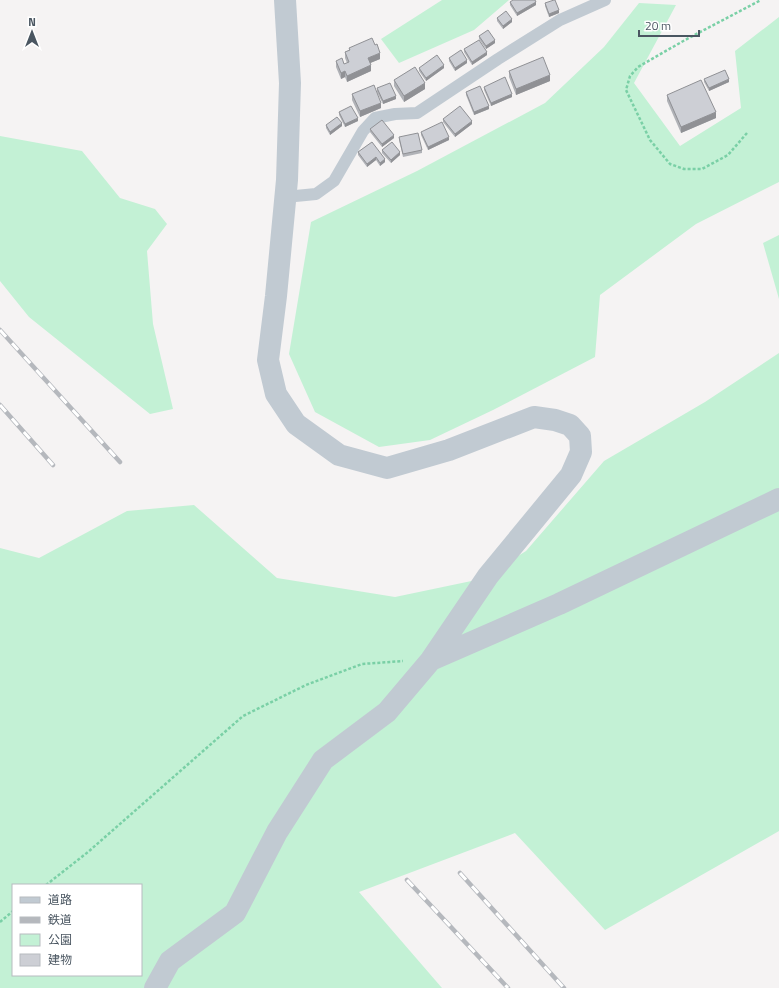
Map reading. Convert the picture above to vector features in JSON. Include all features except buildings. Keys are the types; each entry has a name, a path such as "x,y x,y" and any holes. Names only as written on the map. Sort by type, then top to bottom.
{"street":[{"path":"155,988 170,961 235,913 277,832 323,760 387,712 431,660 488,576 571,475 581,452 580,436 570,425 555,420 534,417 449,450 387,468 339,455 296,424 276,394 268,360 276,296 285,197 290,83 285,0"},
{"path":"431,660 559,604 779,499"}],"lane":[{"path":"285,197 316,194 334,181 363,131 375,118 395,114 417,113 560,20 605,0"}],"path":[{"path":"747,133 728,155 702,169 684,169 670,164 650,140 626,90 630,76 638,67 684,40 761,0"},
{"path":"47,884 88,852 243,716 306,685 362,664 431,660"},
{"path":"0,922 12,912"}],"green space":[{"path":"442,0 509,0 474,30 399,63 381,39"},
{"path":"639,3 676,5 634,83 680,146 741,108 735,51 779,17 779,182 696,224 600,295 595,357 493,410 430,440 379,447 315,412 289,354 311,222 417,171 545,103 604,47"},
{"path":"0,136 82,151 120,198 155,209 167,224 147,251 153,324 173,409 150,414 29,317 0,281"},
{"path":"779,235 779,299 763,243"},
{"path":"779,353 779,831 605,930 515,833 359,892 442,988 0,988 0,548 39,558 127,511 194,505 277,578 395,597 481,579 526,551 604,461 705,402"}],"railway":[{"path":"0,330 120,462"},
{"path":"0,405 53,465"},
{"path":"460,873 564,988"},
{"path":"407,880 508,988"}]}
